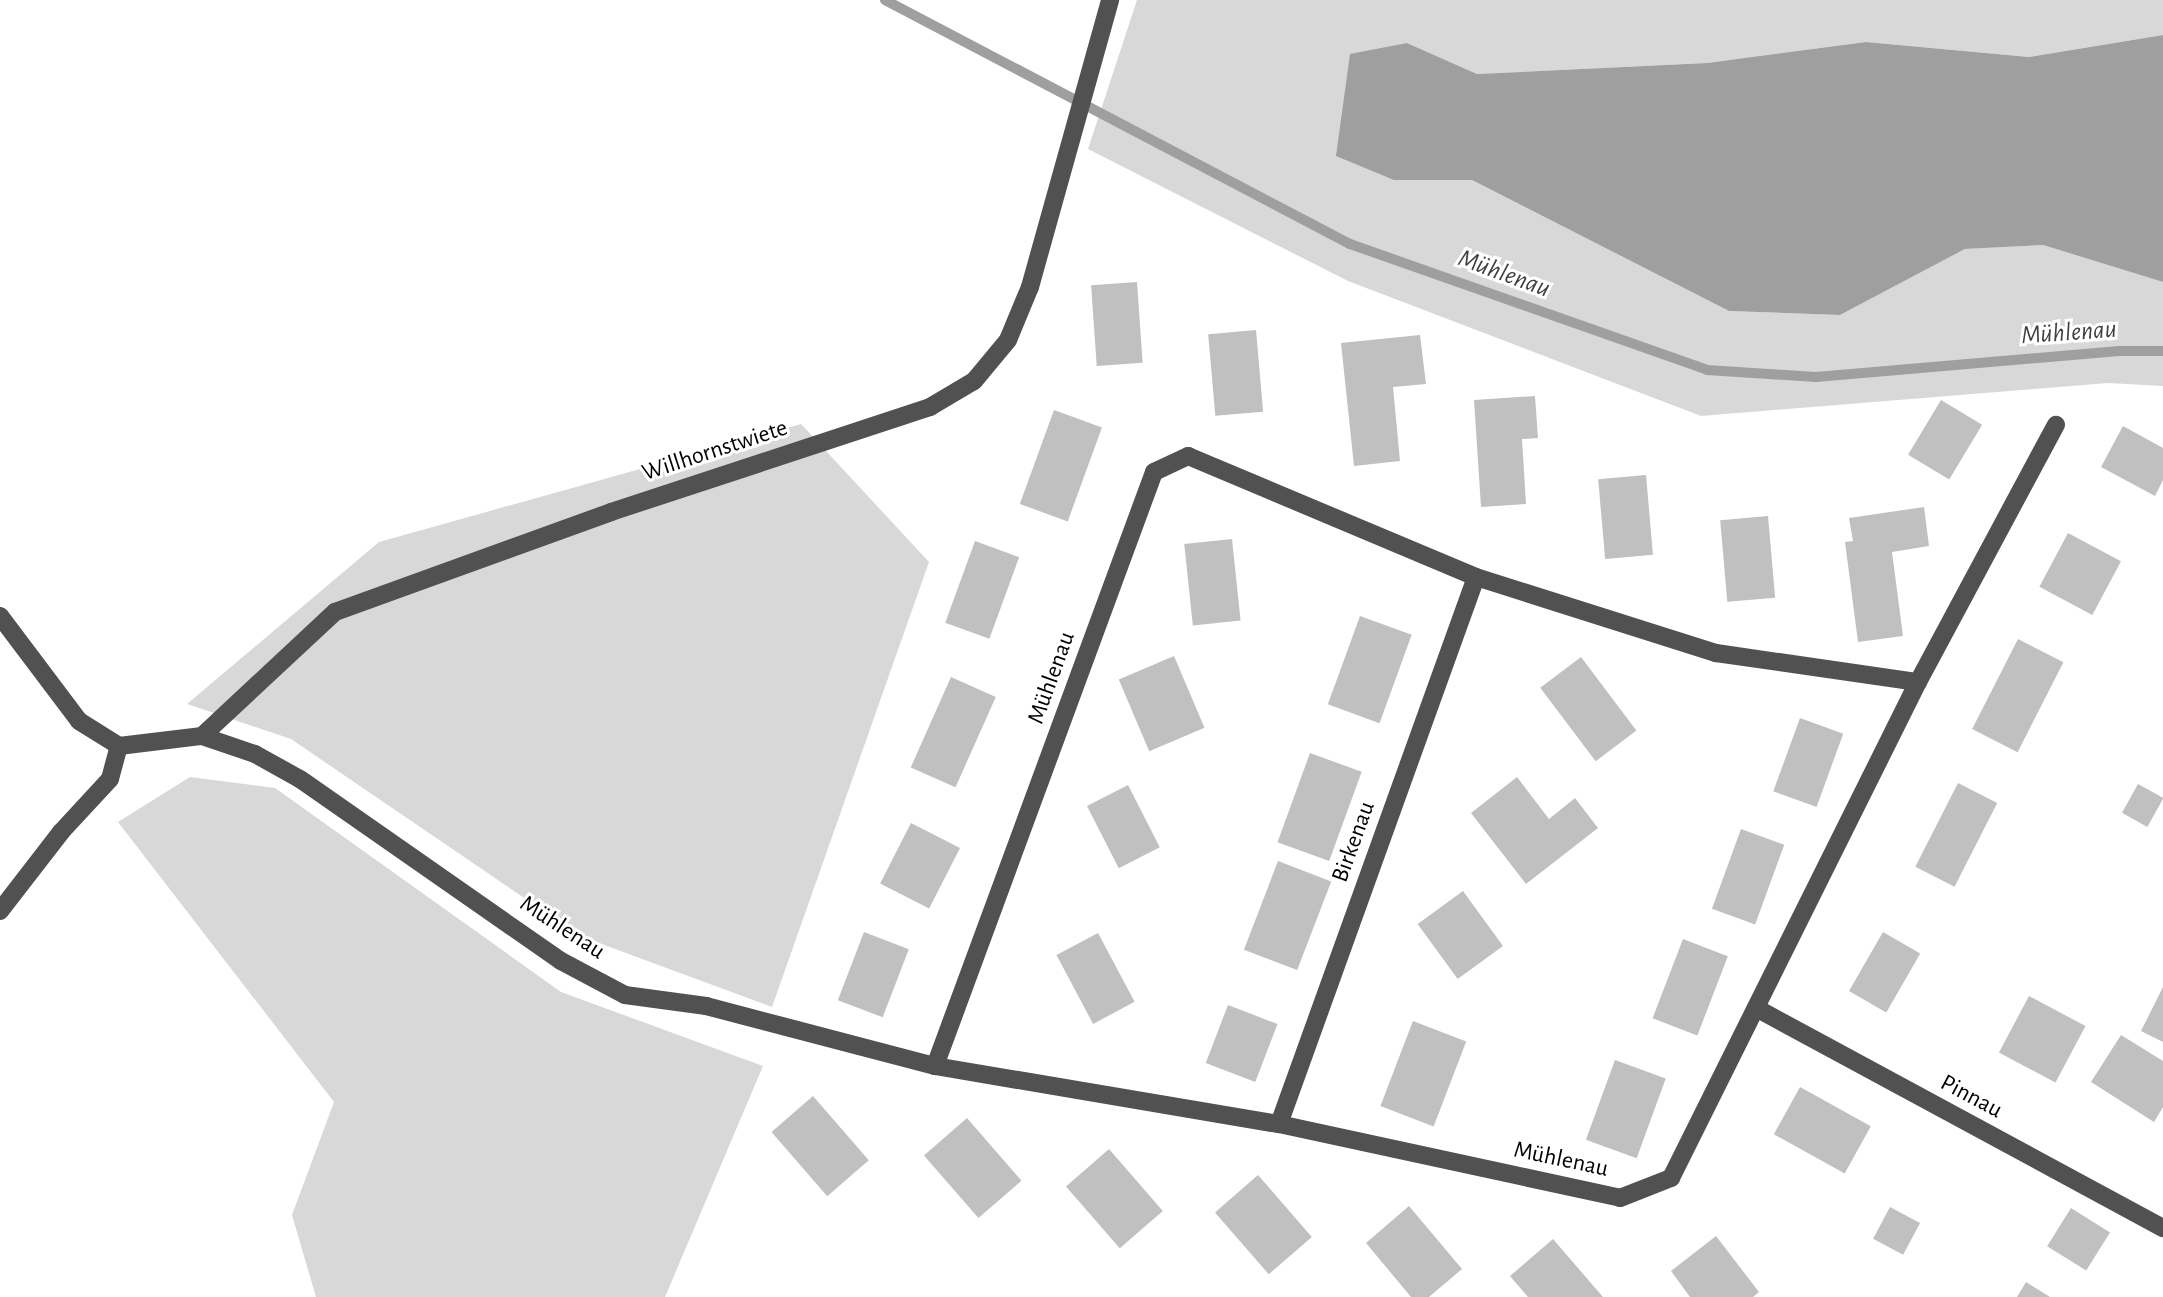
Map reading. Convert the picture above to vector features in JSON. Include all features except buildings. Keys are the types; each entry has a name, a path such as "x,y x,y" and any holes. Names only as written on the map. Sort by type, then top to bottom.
{"street":[{"name":"Willhornstwiete","path":"202,736 335,612 611,512 930,407 974,381 1008,340 1026,298 1078,125 1111,0"},
{"name":"Mühlenau","path":"202,736 255,754 300,779 561,961 625,995 706,1006 935,1066 1279,1124 1620,1198 1671,1178 1918,682 2056,425"},
{"name":"Mühlenau","path":"935,1066 1154,472 1188,456 1476,577 1716,653 1918,682"},
{"name":"Birkenau","path":"1279,1124 1476,577"},
{"path":"0,617 79,721 119,746 202,736"},
{"path":"0,911 61,832 110,779 119,746"},
{"name":"Pinnau","path":"1756,1008 2163,1228"}],"shaded area":[{"path":"1137,0 2163,0 2163,35 2029,57 1866,42 1707,63 1477,74 1407,43 1394,180 1472,180 1729,311 1840,315 1965,249 2043,245 2163,282 2163,386 2108,383 1701,416 1348,281 1088,149"},
{"path":"2163,35 2163,282 2043,245 1965,249 1840,315 1729,311 1472,180 1394,180 1336,156 1350,54 1407,43 1477,74 1707,63 1866,42 2029,57"},
{"path":"801,424 929,562 772,1007 580,936 291,739 187,704 379,542"},
{"path":"190,777 275,788 561,992 763,1066 665,1297 316,1297 292,1215 334,1102 118,822"}],"waterway":[{"name":"Mühlenau","path":"885,0 1350,244 1707,370 1816,377 2119,351 2163,351"}]}
